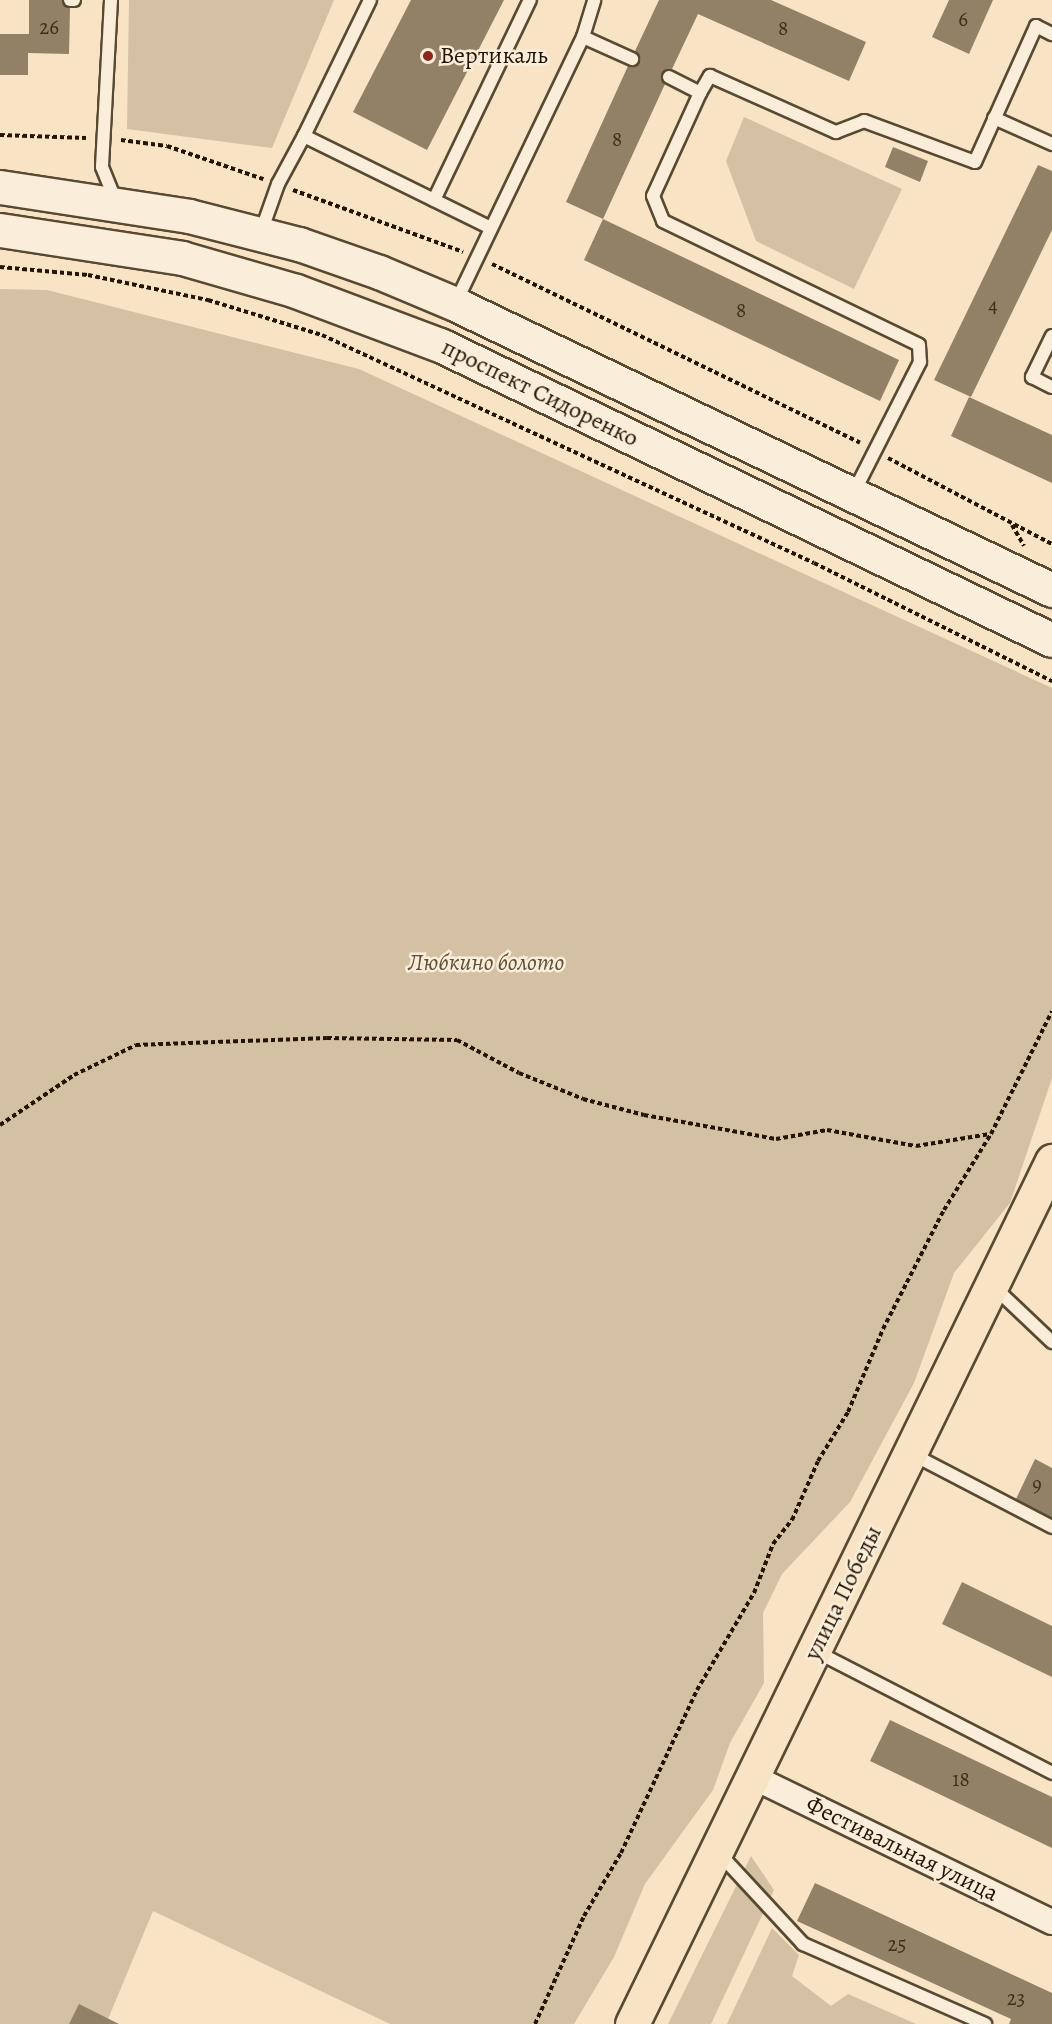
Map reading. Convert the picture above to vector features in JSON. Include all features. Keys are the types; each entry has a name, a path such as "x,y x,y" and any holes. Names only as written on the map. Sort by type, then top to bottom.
{"main road":[{"name":"проспект Сидоренко","path":"0,187 115,202 260,233 379,272 455,304 1052,590"},
{"path":"112,244 115,202"},
{"name":"проспект Сидоренко","path":"0,230 112,244 182,258 296,291 440,345 1052,640"},
{"name":"улица Победы","path":"632,2024 1052,1161"}],"street":[{"name":"Фестивальная улица","path":"753,1777 1052,1922"}],"lane":[{"path":"111,0 102,167 115,202"},
{"path":"260,233 278,184 370,0"},
{"path":"434,200 530,0"},
{"path":"455,304 583,37 594,0"},
{"path":"853,494 920,362 919,345 663,221 653,196 710,76 836,132 864,121 975,162 1036,26 1052,34"},
{"path":"583,37 632,59"},
{"path":"669,77 700,93"},
{"path":"994,118 1052,144"},
{"path":"304,136 490,228"},
{"path":"1052,336 1032,377 1052,387"},
{"path":"993,1286 1052,1342"},
{"path":"911,1453 1052,1527"},
{"path":"814,1651 1052,1773"},
{"path":"716,1850 803,1944 985,2024"}],"path":[{"path":"0,135 105,138 167,146 478,257 874,450 1052,544"},
{"path":"0,267 88,275 208,300 322,335 814,563 1052,681"},
{"path":"535,2024 584,1916 621,1853 697,1690 753,1593 773,1544 792,1520 818,1461 848,1412 883,1329 944,1210 991,1134 1052,1011"},
{"path":"0,1125 74,1075 136,1045 327,1038 457,1040 519,1073 583,1098 644,1115 776,1139 827,1130 916,1146 991,1134"}],"green space":[{"path":"129,0 334,0 272,148 127,129"},
{"path":"744,117 902,189 854,289 756,241 726,161"},
{"name":"Любкино болото","path":"0,289 47,290 359,369 1052,688 1052,1078 1010,1203 954,1273 914,1383 850,1502 782,1574 763,1613 764,1683 730,1743 713,1790 645,1884 614,1957 574,2024 390,2024 153,1911 106,2024 0,2024"},
{"path":"751,1856 774,1890 711,2024 668,2024"},
{"path":"772,1928 799,1955 792,1976 831,2006 848,1994 916,2024 727,2024"}],"building":[{"path":"29,0 62,0 70,8 69,54 28,53 28,75 0,75 0,34 29,34"},
{"name":"Вертикаль","path":"411,0 504,0 427,150 353,112"},
{"path":"659,0 771,0 866,42 849,81 698,14 672,69 661,74 665,84 603,219 566,202 628,66 639,63 635,51"},
{"path":"949,0 993,0 969,54 932,37"},
{"path":"893,147 928,161 920,182 885,167"},
{"path":"1038,165 1052,171 1052,230 971,397 934,380"},
{"path":"603,219 899,360 880,401 584,260"},
{"path":"969,397 1052,435 1052,483 951,436"},
{"path":"1035,1459 1052,1468 1052,1518 1016,1499"},
{"path":"962,1582 1052,1626 1052,1677 942,1624"},
{"path":"890,1720 1052,1797 1052,1848 870,1761"},
{"path":"815,1883 1052,1993 1052,2024 1009,2024 1011,2019 797,1921"},
{"path":"79,2004 119,2024 69,2024"}],"place":[{"name":"Вертикаль","path":"428,56"}]}
